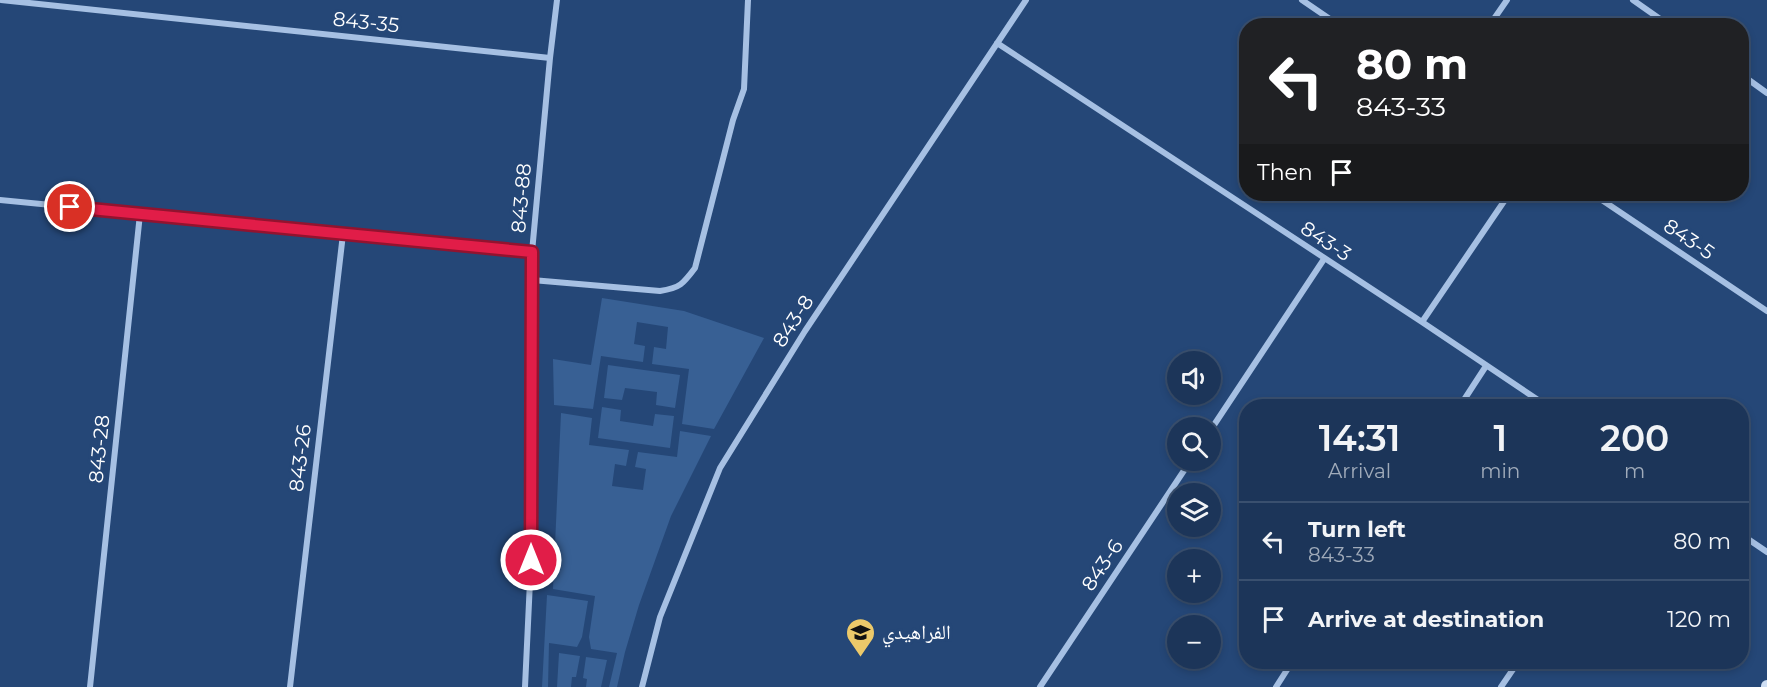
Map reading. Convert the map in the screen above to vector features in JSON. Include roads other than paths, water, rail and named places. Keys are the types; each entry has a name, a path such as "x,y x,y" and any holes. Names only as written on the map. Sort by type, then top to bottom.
{"street":[{"name":"843-35","path":"1,0 550,58"},
{"name":"843-88","path":"525,687 531,560 532,252 557,0"},
{"path":"532,280 660,291 682,285 695,268 744,89 748,0"},
{"name":"843-8","path":"642,687 660,617 720,468 805,331 1026,0"},
{"path":"1302,0 1328,18"},
{"path":"1495,18 1507,0"},
{"path":"1634,0 1645,3 1661,18"},
{"name":"843-3","path":"997,43 1536,399"},
{"path":"1749,80 1767,93"},
{"path":"0,200 532,252"},
{"path":"1422,322 1504,201"},
{"name":"843-5","path":"1603,201 1767,311"},
{"name":"843-28","path":"90,687 140,214"},
{"name":"843-26","path":"290,687 343,234"},
{"path":"1219,417 1324,259"},
{"path":"1465,399 1486,366"},
{"name":"843-6","path":"1040,687 1184,471"},
{"path":"1749,540 1767,552"},
{"path":"1276,687 1288,669"},
{"path":"1501,687 1513,669"}],"place":[{"name":"الفراهيدي","path":"861,658"}]}
